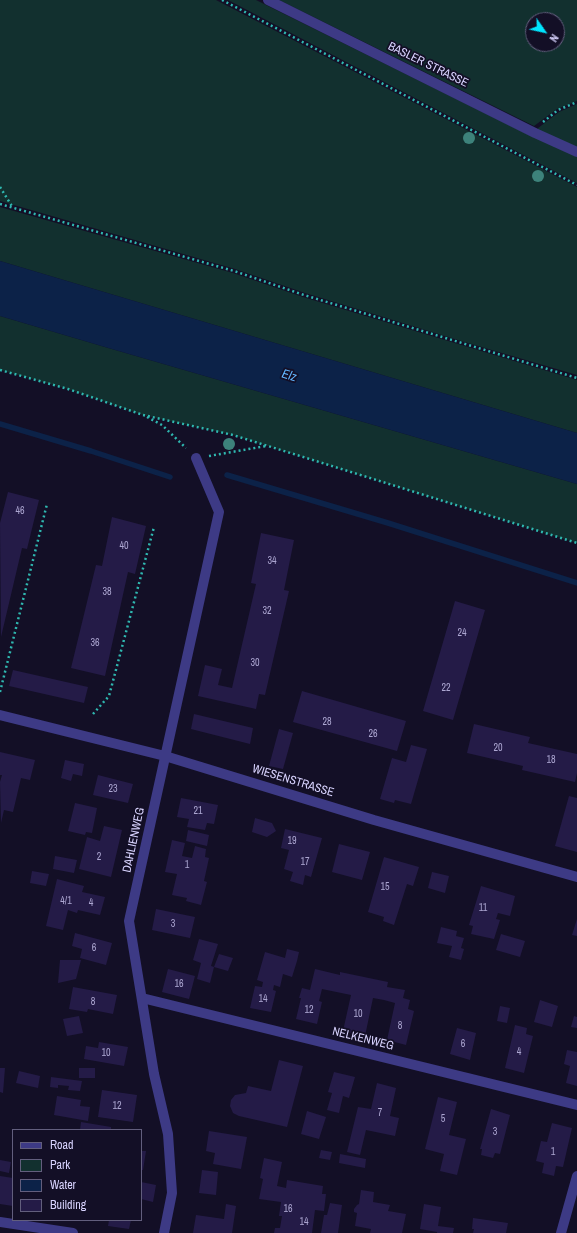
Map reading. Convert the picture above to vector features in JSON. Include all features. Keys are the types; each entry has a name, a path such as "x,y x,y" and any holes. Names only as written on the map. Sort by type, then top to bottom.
{"street":[{"name":"BASLER STRASSE","path":"268,0 535,133 577,152"},
{"name":"DAHLIENWEG","path":"164,1233 172,1193 168,1134 154,1074 129,921 219,512 196,458"},
{"name":"WIESENSTRASSE","path":"0,716 165,756 374,820 577,877"},
{"name":"NELKENWEG","path":"142,998 577,1105"},
{"path":"561,1233 577,1176"},
{"path":"0,1222 73,1233"}],"path":[{"path":"222,0 577,185"},
{"path":"535,133 541,124 558,110 577,102"},
{"path":"0,187 13,208"},
{"path":"0,204 234,271 304,295 577,378"},
{"path":"0,370 68,389 143,415 233,435 577,543"},
{"path":"143,415 162,425 196,458 266,446"},
{"path":"0,692 47,504"},
{"path":"93,714 109,696 154,528"}],"green space":[{"path":"0,0 216,0 577,187 577,375 305,293 235,269 0,201"},
{"path":"228,0 256,0 529,135 559,112 577,104 577,183"},
{"path":"279,0 577,0 577,101 557,109 534,126"},
{"path":"0,207 233,273 303,297 577,380 577,433 0,261"},
{"path":"0,316 577,484 577,543 233,435 143,415 68,389 0,370"}],"water":[{"name":"Elz","path":"0,261 577,433 577,484 0,316"}],"building":[{"path":"8,492 39,500 27,549 22,548 1,637 0,523"},
{"path":"112,517 146,526 135,574 128,572 105,676 71,668 96,565 102,566"},
{"path":"261,533 294,540 284,590 289,591 265,695 259,694 256,709 198,696 205,665 222,669 218,685 232,688 256,584 251,583"},
{"path":"455,601 485,610 453,720 423,711"},
{"path":"13,670 88,687 84,703 9,686"},
{"path":"302,691 406,721 397,751 293,722"},
{"path":"194,714 253,728 250,744 191,729"},
{"path":"474,724 530,737 528,743 577,754 577,773 575,782 522,770 523,766 467,753"},
{"path":"279,729 293,733 283,769 269,766"},
{"path":"411,745 427,749 411,804 395,800 394,803 380,799 392,758 406,762"},
{"path":"0,752 35,760 30,780 21,778 13,812 4,810 1,823 0,782 2,775 0,775"},
{"path":"65,760 84,764 82,776 73,774 71,781 61,778"},
{"path":"98,775 133,784 128,803 93,795"},
{"path":"569,796 577,798 577,852 555,846"},
{"path":"181,798 218,805 214,824 207,823 205,830 187,827 189,819 177,817"},
{"path":"75,803 97,808 92,833 86,832 85,835 68,831"},
{"path":"255,818 272,823 276,831 267,837 252,832"},
{"path":"104,826 122,830 111,877 79,869 87,837 100,841"},
{"path":"285,829 322,838 311,877 305,875 303,885 290,881 293,872 284,869 289,850 281,848"},
{"path":"188,830 209,835 207,846 186,841"},
{"path":"172,840 185,843 182,856 192,858 195,846 206,849 205,857 209,858 204,881 207,882 201,905 186,901 187,898 172,895 177,874 165,872"},
{"path":"339,844 370,852 362,880 332,872"},
{"path":"55,856 77,860 74,873 53,869"},
{"path":"384,857 419,867 413,886 407,884 394,925 383,921 384,917 368,912"},
{"path":"32,871 49,874 46,886 30,883"},
{"path":"432,872 449,876 445,893 428,888"},
{"path":"57,879 84,886 82,892 105,897 100,915 78,910 77,913 68,910 63,930 46,926"},
{"path":"481,886 515,896 510,916 498,913 496,919 500,920 494,939 471,934 473,926 469,925"},
{"path":"156,909 195,917 190,938 152,930"},
{"path":"577,919 577,936 572,935"},
{"path":"441,927 457,931 456,936 464,938 461,948 464,949 461,960 449,957 452,946 437,943"},
{"path":"75,933 112,943 106,965 80,958 82,949 72,946"},
{"path":"501,934 525,941 520,957 496,950"},
{"path":"199,939 218,944 211,966 214,967 210,983 197,979 201,963 193,960"},
{"path":"287,949 299,952 297,961 292,977 283,974 280,987 274,985 273,990 276,991 271,1012 250,1008 255,986 262,987 263,982 257,980 265,952 285,958"},
{"path":"219,954 233,958 228,971 214,967"},
{"path":"60,960 81,960 76,979 58,983"},
{"path":"168,969 195,976 189,999 162,992"},
{"path":"315,969 340,975 340,972 388,982 387,987 405,990 403,998 410,1000 408,1009 414,1011 406,1045 387,1040 395,1003 384,1000 373,998 365,1036 343,1031 351,995 322,989 319,1001 322,1002 317,1024 296,1019 302,988 310,990"},
{"path":"73,987 117,995 113,1014 88,1009 87,1012 69,1009"},
{"path":"540,1000 558,1006 552,1027 534,1022"},
{"path":"500,1006 510,1008 507,1023 497,1021"},
{"path":"79,1016 83,1033 67,1036 63,1019"},
{"path":"574,1016 577,1017 577,1028 571,1027"},
{"path":"515,1025 527,1028 526,1034 533,1036 524,1073 505,1068"},
{"path":"457,1028 476,1033 470,1060 450,1054"},
{"path":"99,1042 128,1047 124,1066 84,1059 86,1046 98,1048"},
{"path":"567,1050 577,1052 577,1086 566,1083 570,1066 564,1064"},
{"path":"279,1060 303,1066 287,1127 239,1116 233,1113 230,1106 231,1100 235,1095 246,1093 248,1086 271,1091"},
{"path":"0,1068 5,1068 3,1093 0,1092"},
{"path":"79,1068 95,1068 95,1078 79,1078"},
{"path":"19,1071 40,1076 38,1088 16,1083"},
{"path":"334,1072 355,1077 349,1098 343,1096 339,1113 327,1110 332,1093 328,1092"},
{"path":"51,1077 82,1081 80,1091 68,1090 69,1086 58,1085 58,1088 50,1087"},
{"path":"377,1083 396,1088 390,1116 399,1118 395,1136 366,1130 360,1155 347,1152 358,1107 371,1109"},
{"path":"102,1090 137,1095 133,1122 98,1117"},
{"path":"57,1096 81,1100 80,1106 90,1107 88,1121 54,1115"},
{"path":"438,1097 457,1102 449,1135 466,1139 457,1175 440,1171 444,1154 425,1149"},
{"path":"491,1109 510,1115 500,1154 495,1153 493,1158 481,1155 482,1149 480,1149"},
{"path":"307,1111 326,1117 319,1139 301,1134"},
{"path":"81,1122 111,1127 111,1129 80,1129"},
{"path":"552,1123 572,1128 563,1167 556,1166 554,1176 542,1173 544,1163 536,1161 541,1141 547,1142"},
{"path":"209,1131 247,1137 241,1169 213,1164 215,1153 206,1151"},
{"path":"321,1150 332,1152 330,1160 319,1158"},
{"path":"142,1151 146,1151 143,1170"},
{"path":"340,1154 366,1159 365,1168 339,1163"},
{"path":"264,1158 282,1162 277,1186 286,1188 287,1180 323,1186 322,1194 326,1194 324,1211 315,1210 312,1233 274,1233 275,1228 280,1228 282,1216 279,1216 281,1202 259,1199 263,1179 260,1178"},
{"path":"0,1160 11,1162 9,1173 0,1171"},
{"path":"202,1170 218,1172 216,1195 199,1193"},
{"path":"0,1176 12,1178 12,1206 0,1204"},
{"path":"142,1182 156,1185 153,1202 142,1199"},
{"path":"361,1190 374,1192 373,1202 390,1205 388,1211 406,1214 402,1233 370,1233 371,1229 355,1226 357,1213 354,1212 354,1209 359,1204"},
{"path":"330,1203 342,1205 338,1233 321,1233 324,1215 327,1215"},
{"path":"226,1204 236,1206 232,1233 193,1233 196,1215 224,1219"},
{"path":"424,1204 441,1207 438,1226 454,1228 453,1233 437,1233 420,1229"},
{"path":"473,1218 508,1223 506,1233 473,1233"},
{"path":"109,1221 131,1221 129,1229 108,1226"}],"waterway":[{"path":"0,424 91,451 170,477"},
{"path":"227,475 388,523 577,583"}]}
